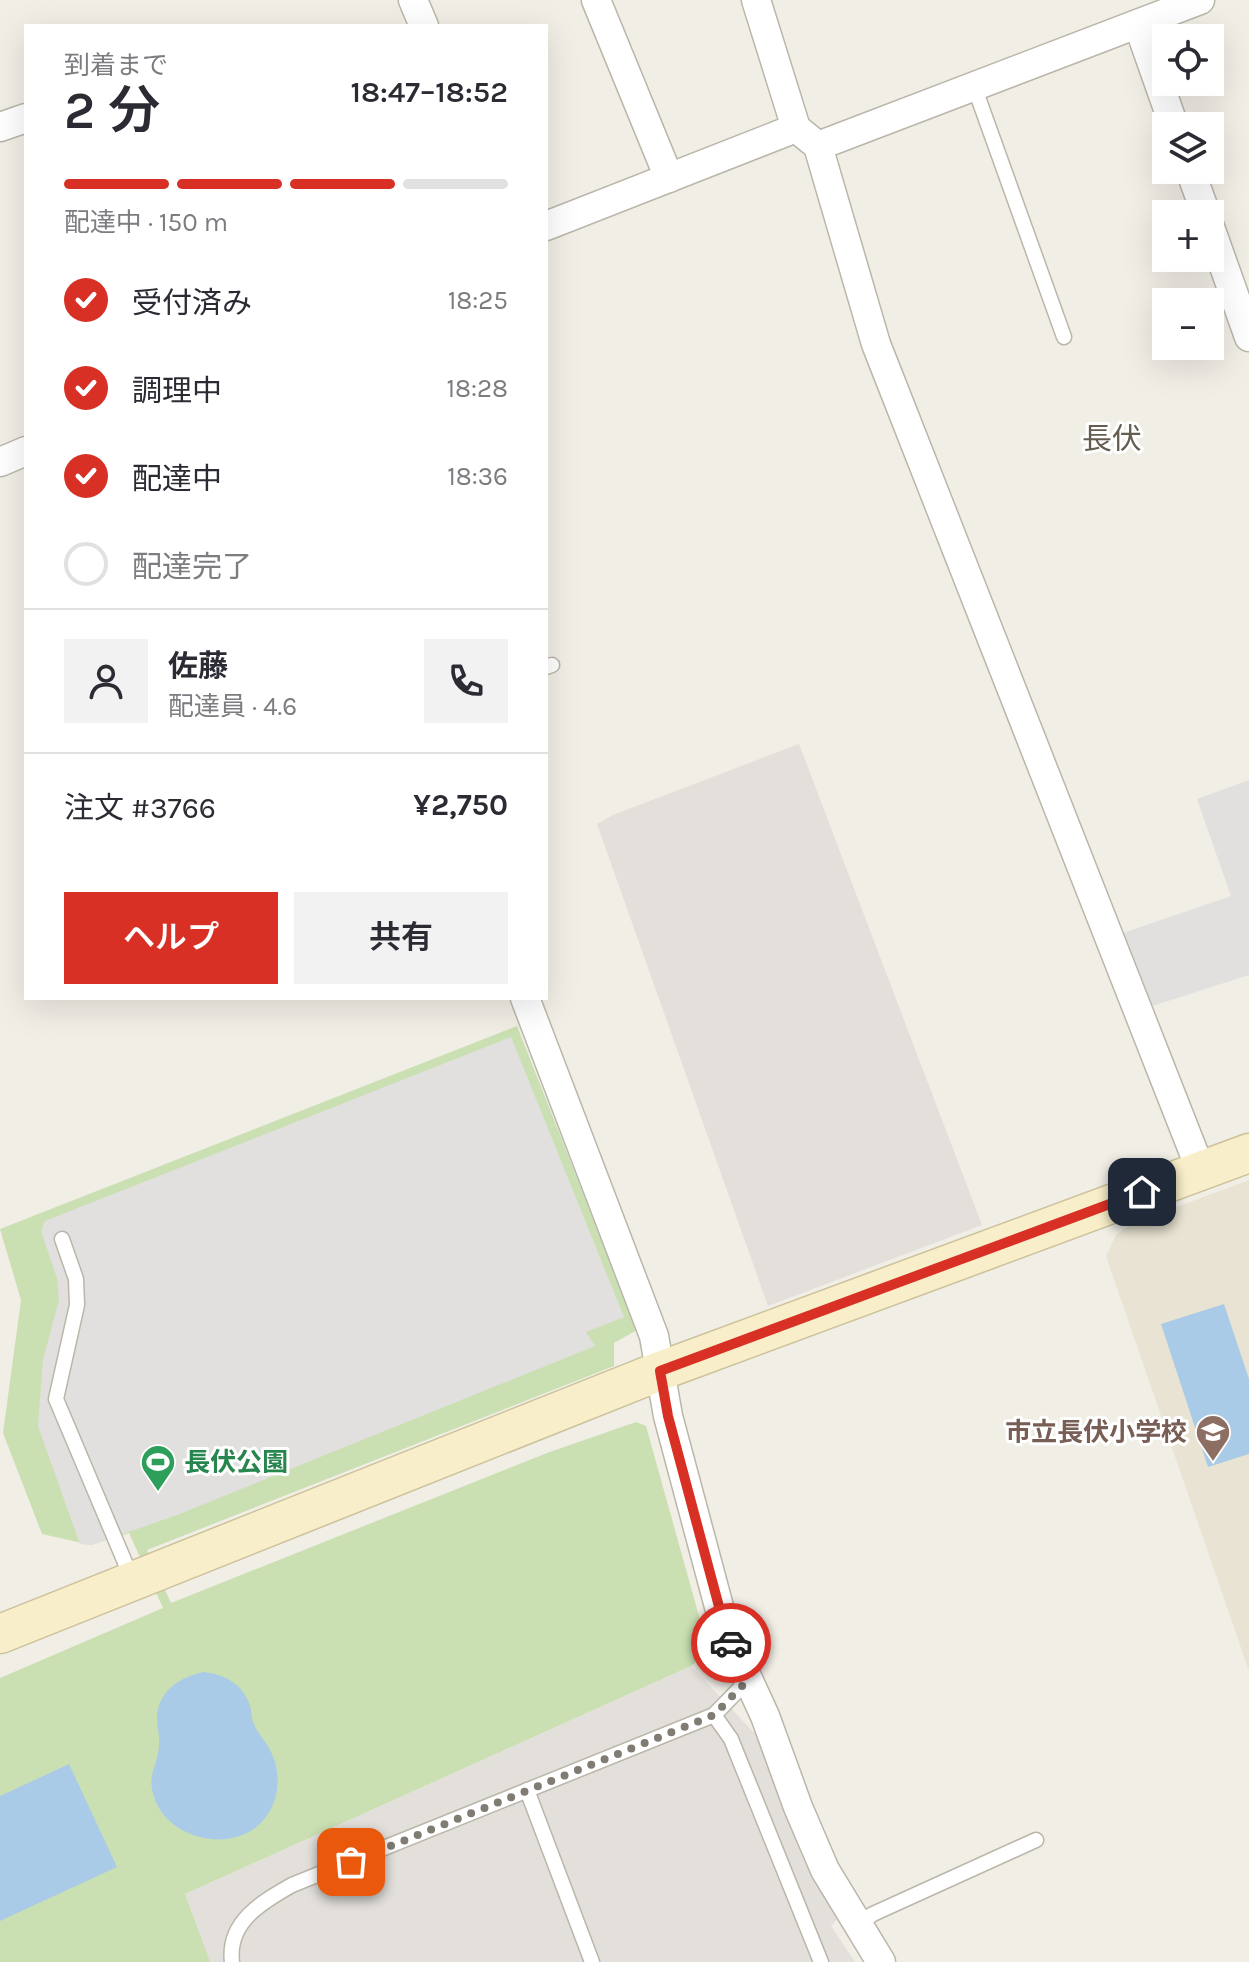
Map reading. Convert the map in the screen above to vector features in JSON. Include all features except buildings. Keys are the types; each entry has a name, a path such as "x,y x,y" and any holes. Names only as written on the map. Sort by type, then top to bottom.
{"street":[{"path":"413,0 423,24"},
{"path":"596,0 669,178"},
{"path":"756,0 796,128 818,146 876,344 1201,1171"},
{"path":"818,146 1200,0"},
{"path":"1138,24 1169,112"},
{"path":"0,127 24,119"},
{"path":"548,225 796,128"},
{"path":"1224,266 1249,337"},
{"path":"0,462 24,452"},
{"path":"526,1000 654,1336 668,1416 725,1629 776,1744 812,1840 881,1962"},
{"path":"0,1634 660,1371 1249,1153"}],"lane":[{"path":"974,86 1064,337"},
{"path":"62,1239 76,1279 77,1305 56,1399 132,1580"},
{"path":"232,1962 233,1941 246,1916 265,1900 292,1885 714,1715 747,1681"},
{"path":"714,1715 731,1739 821,1962"},
{"path":"527,1790 592,1962"},
{"path":"857,1924 1036,1840"}],"shaded area":[{"path":"799,744 982,1225 768,1306 597,824 613,815"},
{"path":"1249,780 1249,975 1146,1008 1123,933 1231,896 1197,799"},
{"path":"511,1037 624,1317 586,1332 595,1346 177,1515 91,1545 80,1544 38,1426 43,1360 59,1300 57,1278 41,1231 45,1221"},
{"name":"市立長伏小学校","path":"1249,1180 1249,1671 1106,1256 1116,1235 1131,1224"},
{"path":"691,1666 760,1739 802,1856 838,1918 831,1926 855,1962 34,1962"}],"green space":[{"name":"長伏公園","path":"517,1026 637,1330 614,1343 614,1366 147,1550 171,1603 547,1453 636,1422 646,1426 709,1652 691,1666 185,1894 210,1962 0,1962 0,1678 163,1608 129,1533 91,1545 42,1534 3,1433 21,1300 0,1229"}],"water":[{"path":"1224,1304 1249,1379 1249,1454 1208,1467 1161,1324"},
{"path":"204,1672 226,1678 243,1692 255,1727 274,1758 277,1774 277,1791 268,1814 256,1827 241,1836 224,1839 190,1834 174,1825 162,1813 152,1789 161,1701 178,1682"},
{"path":"69,1764 117,1867 0,1921 0,1796"}],"way so far":[{"path":"351,1862 714,1715 747,1681 731,1643"}],"place":[{"name":"市立長伏小学校","path":"1213,1463"},
{"name":"長伏公園","path":"158,1493"}],"district":[{"name":"長伏","path":"1112,439"}],"route":[{"path":"731,1643 668,1416 660,1371 1142,1192"}]}
